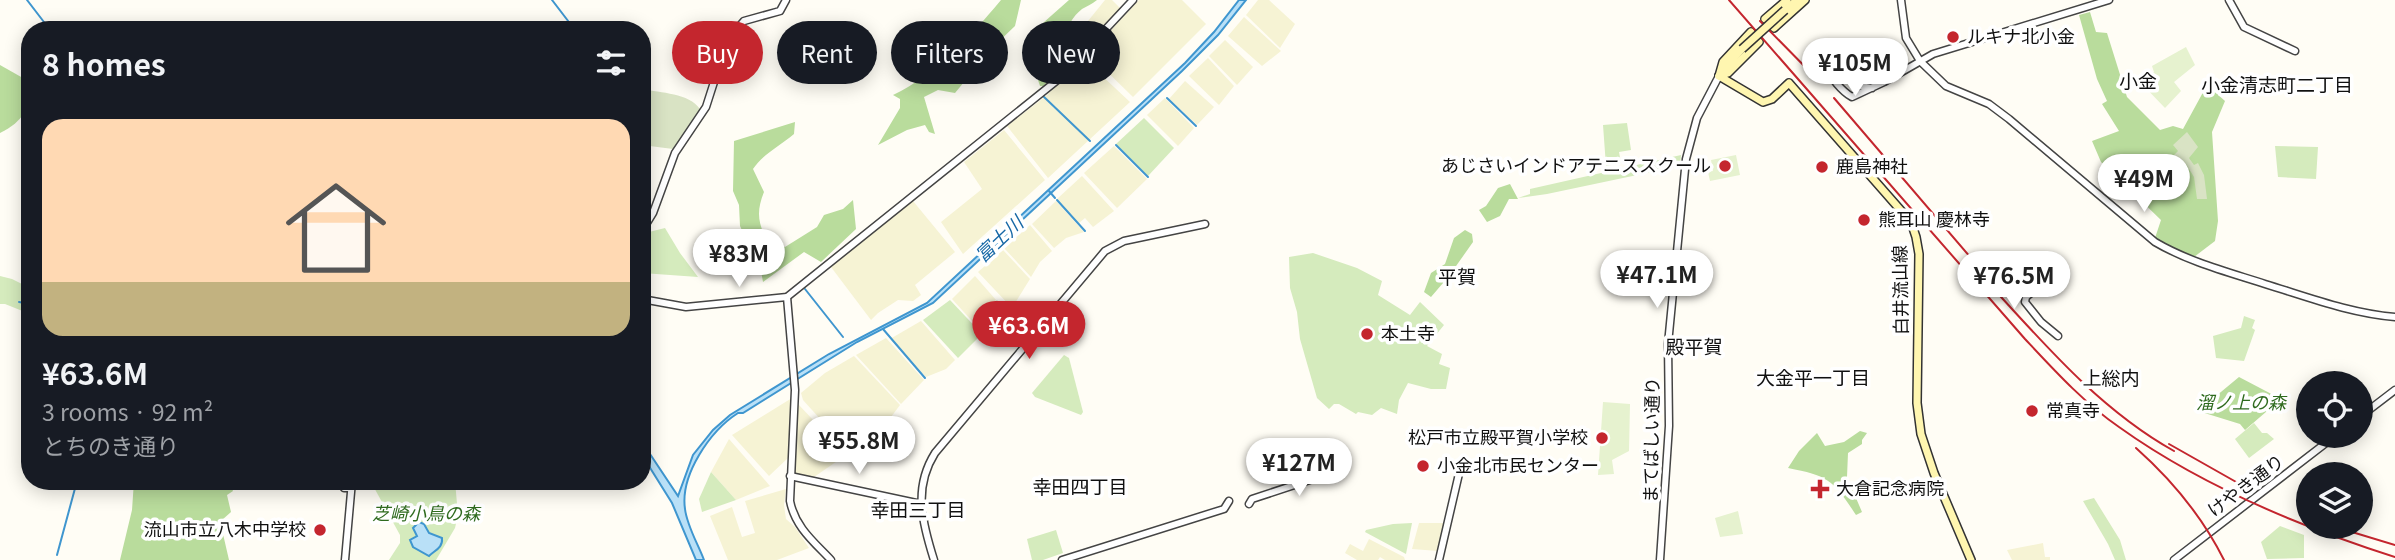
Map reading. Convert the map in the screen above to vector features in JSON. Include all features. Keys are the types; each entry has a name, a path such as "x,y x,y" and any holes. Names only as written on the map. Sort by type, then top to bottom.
{"main road":[{"path":"1765,19 1787,0"},
{"path":"1719,76 1742,48 1797,0"},
{"path":"1774,28 1805,0"},
{"path":"1719,76 1723,62 1751,32"},
{"path":"1719,76 1728,73 1759,43"},
{"name":"白井流山線","path":"1719,76 1763,102 1772,99 1789,83 1898,205 1914,230 1919,254 1917,403 1921,434 1934,473 1971,560"}],"street":[{"path":"651,216 675,153 706,107 723,54 738,28 744,21 780,11 786,0"},
{"path":"651,301 686,307 787,297 1060,78 1133,0"},
{"path":"1901,0 1906,38 1920,61 1946,86 1989,104 2155,242 2170,251 2333,306 2395,317"},
{"path":"1872,88 1860,86 1836,60 1828,66 1829,73 1850,96 1872,88 1947,49 2109,0"},
{"path":"2229,0 2244,27 2295,51"},
{"name":"まてばしい通り","path":"1660,560 1668,448 1668,344 1685,167 1697,118 1719,76"},
{"path":"934,560 921,504 923,479 935,453 1096,259 1124,241 1205,224"},
{"path":"2043,282 2026,297 2025,302 2041,322 2058,336"},
{"path":"787,297 794,367 790,501 796,520 804,532 831,560"},
{"path":"2373,407 2395,390"},
{"name":"けやき通り","path":"2174,560 2319,448"},
{"path":"1439,560 1461,464"},
{"path":"1249,504 1252,499 1334,472"},
{"path":"790,476 921,504"},
{"path":"345,560 352,490"},
{"path":"1062,560 1224,509 1229,501"}],"shaded area":[{"path":"1105,0 1112,0 1121,9 1109,21 1088,21"},
{"path":"1139,0 1182,0 1206,24 1133,97 1120,84 1120,21"},
{"path":"1258,0 1269,0 1295,24 1280,48 1246,15"},
{"path":"1244,17 1281,51 1262,66 1228,36"},
{"path":"1225,40 1253,67 1237,85 1209,56"},
{"path":"1208,58 1234,86 1219,105 1189,76"},
{"path":"1185,81 1214,107 1197,125 1169,99"},
{"path":"1058,84 1111,84 1130,102 1048,178 1007,126"},
{"path":"1165,98 1194,128 1178,146 1147,115"},
{"path":"1004,130 1045,180 963,254 941,222 982,189 964,162"},
{"path":"1114,146 1147,179 1117,208 1084,173"},
{"path":"1082,176 1114,211 1093,227 1085,218 1079,223 1057,199"},
{"path":"913,201 955,252 915,285 921,295 913,301 898,300 871,320 831,267"},
{"path":"1056,201 1084,232 1066,238 1054,248 1032,224"},
{"path":"1030,225 1052,251 1040,262 1031,277 1004,248"},
{"path":"1003,250 1030,279 1012,308 978,272"},
{"path":"975,276 996,300 973,322 952,299"},
{"path":"921,321 955,360 946,369 926,377 890,339"},
{"path":"886,338 924,380 901,404 856,355"},
{"path":"854,356 900,405 882,429 851,453 803,400 801,393 825,373"},
{"path":"792,398 788,458 769,476 732,435"},
{"path":"798,404 846,455 814,477 796,475 793,470"},
{"path":"729,439 770,486 736,500 711,472"},
{"path":"786,489 786,519 809,548 777,560 728,560 710,516 732,507 742,537 755,533 745,501"},
{"path":"1419,523 1444,523 1438,551 1412,549"},
{"path":"1369,539 1405,560 1385,560 1380,557 1378,560 1357,560 1345,553 1350,544 1363,551"},
{"path":"2043,543 2045,557 2050,557 2050,560 2012,560 2007,550"}],"green space":[{"path":"1001,0 1021,0 1015,26 1008,33 1008,21 983,21"},
{"path":"1069,0 1097,0 1082,9 1072,21 1045,21"},
{"path":"2090,12 2096,32 2107,33 2127,97 2160,130 2173,126 2183,129 2207,85 2225,101 2212,132 2218,221 2215,241 2194,257 2170,248 2155,238 2161,220 2101,162 2092,141 2119,131 2102,104 2107,101 2097,79 2079,15"},
{"path":"2186,47 2195,65 2174,82 2181,91 2165,108 2142,84 2143,80 2154,72 2152,66"},
{"path":"0,65 21,77 21,117 0,133"},
{"path":"962,84 955,93 938,90 924,97 935,134 929,132 925,125 907,130 878,145 900,108 900,99 893,95 909,86"},
{"path":"651,90 682,97 700,109 673,149 651,146"},
{"path":"1144,118 1174,148 1148,176 1116,144"},
{"path":"795,122 794,134 767,154 753,169 764,192 759,217 767,241 785,247 817,227 824,215 843,209 853,200 856,229 821,262 804,252 763,282 761,271 740,226 739,205 733,191 734,141"},
{"path":"1627,123 1631,150 1619,152 1621,163 1606,166 1603,125"},
{"path":"2187,132 2198,147 2189,158 2194,165 2198,163 2204,175 2207,199 2197,199 2194,177 2186,164 2183,165 2173,156 2178,151 2173,145"},
{"path":"2275,146 2318,147 2316,179 2278,177"},
{"path":"1681,155 1680,166 1518,198 1530,194 1530,189"},
{"name":"あじさいインドアテニススクール","path":"1736,155 1740,175 1710,181 1708,172 1713,171 1711,160"},
{"path":"1510,184 1518,199 1509,199 1500,216 1487,222 1479,210 1486,206 1498,188"},
{"path":"665,228 698,277 651,274 651,232"},
{"path":"1465,230 1472,234 1473,242 1431,297 1424,292 1431,273 1445,264 1454,238"},
{"name":"本土寺","path":"1313,253 1357,268 1382,281 1378,295 1410,315 1420,302 1444,325 1427,346 1442,354 1439,364 1450,368 1446,389 1431,389 1408,383 1399,400 1397,414 1381,408 1372,415 1358,412 1356,414 1339,404 1334,404 1329,409 1317,398 1300,339 1297,312 1290,288 1289,257"},
{"path":"0,276 21,284 21,310 0,304"},
{"path":"950,300 982,334 958,358 923,320"},
{"path":"997,300 1008,313 984,332 974,322"},
{"path":"2244,316 2255,320 2252,328 2255,330 2244,361 2216,358 2213,336 2241,328"},
{"path":"1064,355 1069,358 1083,412 1081,415 1035,397 1032,393"},
{"name":"溜ノ上の森","path":"2239,377 2281,399 2245,430 2240,424 2198,411"},
{"path":"1603,402 1630,404 1629,451 1612,460 1614,474 1598,475"},
{"path":"2254,423 2262,433 2267,433 2274,439 2249,458 2235,439"},
{"path":"1860,431 1867,433 1862,444 1848,453 1847,477 1862,512 1856,515 1829,481 1788,468 1799,451 1817,433 1825,446 1844,442"},
{"path":"711,472 736,500 702,512 699,499"},
{"path":"133,490 233,490 227,495 231,512 222,520 229,560 120,560 132,510"},
{"name":"芝崎小鳥の森","path":"375,490 456,490 458,515 455,528 436,560 389,560 400,543 400,535"},
{"path":"2094,498 2120,540 2126,560 2115,560 2083,501"},
{"path":"1738,511 1743,534 1720,537 1715,518"},
{"path":"1412,523 1406,554 1365,532 1393,524"},
{"path":"2280,526 2296,532 2296,539 2304,539 2304,558 2267,559 2261,542"},
{"path":"1056,530 1063,553 1043,560 1032,560 1027,539"}],"water":[{"path":"1239,0 1246,0 1218,35 1182,71 933,303 857,342 743,413 738,413 717,431 699,455 687,482 685,509 704,560 696,560 672,503 651,469 651,456 678,496 693,455 713,430 730,415 829,354 927,303 1185,63"},
{"path":"419,522 424,524 429,533 442,538 440,547 429,556 413,547 410,540 417,536 413,528"}],"waterway":[{"path":"27,0 43,21"},
{"path":"552,0 568,21"},
{"path":"1043,96 1090,141"},
{"path":"1167,98 1196,126"},
{"path":"1116,145 1148,177"},
{"name":"富士川","path":"1049,191 1055,198"},
{"path":"1057,200 1085,231"},
{"path":"805,289 843,337"},
{"path":"883,329 925,378"},
{"path":"57,555 75,490"}],"railway":[{"path":"1729,0 2025,339 2094,407 2150,448 2217,486 2288,518 2395,557"},
{"path":"1760,21 1820,82"},
{"path":"1834,98 1989,279"},
{"path":"1981,275 2095,393 2146,434 2174,451"},
{"path":"2169,444 2245,487"},
{"path":"2136,448 2185,500 2206,528 2224,560"},
{"path":"2373,538 2395,545"}],"place":[{"name":"ルキナ北小金","path":"1953,37"},
{"name":"あじさいインドアテニススクール","path":"1725,166"},
{"name":"鹿島神社","path":"1822,167"},
{"name":"熊耳山 慶林寺","path":"1864,220"},
{"name":"本土寺","path":"1367,334"},
{"name":"常真寺","path":"2032,411"},
{"name":"松戸市立殿平賀小学校","path":"1602,438"},
{"name":"小金北市民センター","path":"1423,466"},
{"name":"大倉記念病院","path":"1820,489"},
{"name":"流山市立八木中学校","path":"320,530"}],"district":[{"name":"小金","path":"2138,81"},
{"name":"小金清志町二丁目","path":"2277,85"},
{"name":"平賀","path":"1457,277"},
{"name":"殿平賀","path":"1694,347"},
{"name":"大金平一丁目","path":"1813,378"},
{"name":"上総内","path":"2111,378"},
{"name":"幸田四丁目","path":"1080,487"},
{"name":"幸田三丁目","path":"918,510"}]}
